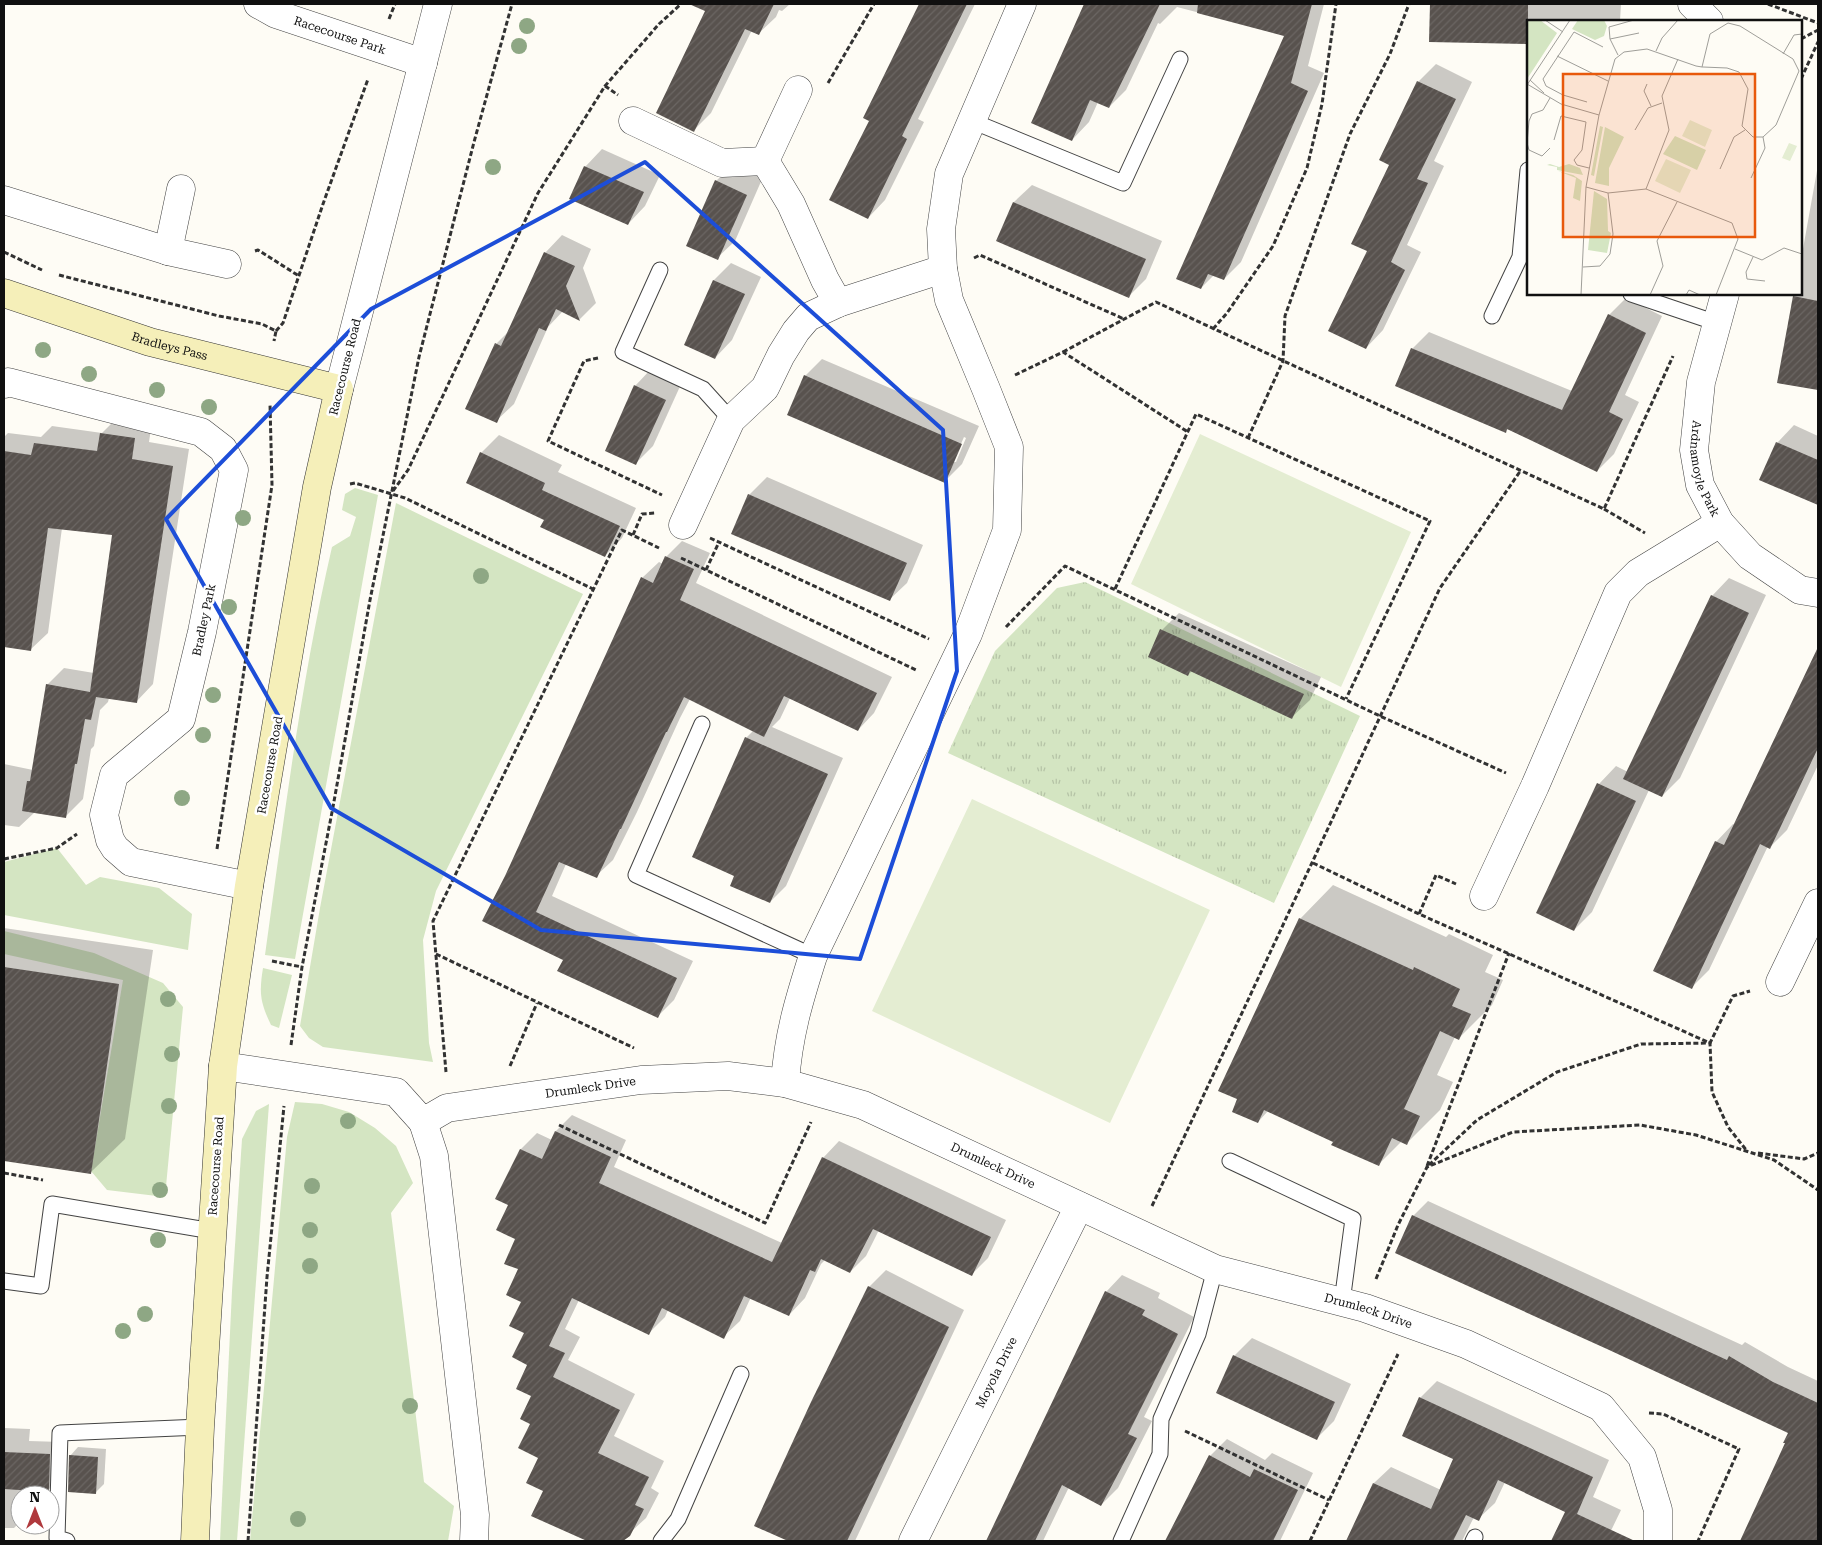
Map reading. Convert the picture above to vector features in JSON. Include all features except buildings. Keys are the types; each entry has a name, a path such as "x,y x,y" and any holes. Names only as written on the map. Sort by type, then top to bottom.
{"main road":[{"name":"Bradleys Pass","path":"4,293 150,342 338,389"},
{"name":"Racecourse Road","path":"196,1541 200,1427 223,1066 249,886 317,487 338,389"}],"street":[{"name":"Racecourse Park","path":"258,4 276,14 423,63"},
{"name":"Racecourse Road","path":"338,389 438,4"},
{"path":"785,1083 787,1055 796,1010 813,956 968,634 1007,530 1009,447 949,300 943,269 941,229 949,174 1022,4"},
{"path":"1692,4 1708,20"},
{"path":"764,161 798,90"},
{"path":"633,121 722,163 764,161"},
{"path":"764,161 791,204 838,303"},
{"path":"168,251 181,189"},
{"path":"4,200 168,251 227,264"},
{"path":"686,517 731,420 765,388 781,355 796,331 808,317 838,303 943,269"},
{"name":"Ardnamoyle Park","path":"1725,295 1701,382 1694,450 1700,486 1720,523 1750,556 1800,590 1818,593"},
{"name":"Bradley Park","path":"4,384 8,382 201,432 223,449 234,470 202,632 181,718 114,775 104,815 110,840 115,848 131,862 249,886"},
{"path":"1484,896 1535,786 1618,593 1638,573 1720,523"},
{"path":"1780,982 1818,903"},
{"path":"223,1066 396,1092 424,1122 434,1156 475,1515 474,1541"},
{"name":"Drumleck Drive","path":"424,1122 447,1108 641,1080 728,1076 785,1083 863,1105 1216,1269 1353,1305 1412,1324 1466,1344 1601,1407 1642,1457 1658,1510 1658,1541"},
{"name":"Moyola Drive","path":"913,1541 1079,1206"}],"lane":[{"path":"972,121 1123,183 1180,59"},
{"path":"1492,316 1524,258 1527,192"},
{"path":"660,270 623,352 703,389 731,420"},
{"path":"1634,295 1717,322"},
{"path":"702,724 636,875 813,956"},
{"path":"1230,1162 1353,1220 1353,1305"},
{"path":"4,1281 41,1286 52,1204 212,1231"},
{"path":"1121,1541 1160,1454 1160,1419 1198,1334 1216,1269"},
{"path":"661,1541 678,1519 741,1374"},
{"path":"67,1541 57,1538 60,1433 200,1427"}],"path":[{"path":"276,331 283,323 323,204 395,4"},
{"path":"248,1541 267,1278 288,1075 302,967 370,600 420,357 474,142 512,4"},
{"path":"392,494 408,470 538,193 605,86 659,24 681,4"},
{"path":"798,90 823,92 874,4"},
{"path":"1213,329 1232,307 1273,246 1307,168 1322,104 1336,4"},
{"path":"1248,438 1283,361 1285,316 1350,134 1390,54 1409,4"},
{"path":"1768,4 1818,23"},
{"path":"1802,39 1818,30"},
{"path":"1802,77 1818,42"},
{"path":"227,264 258,250 299,276"},
{"path":"943,269 980,255 1124,319"},
{"path":"986,389 1063,352 1156,302 1604,509 1676,550"},
{"path":"1604,509 1691,314"},
{"path":"623,352 584,361 548,441 686,517 718,542 934,641 938,657 947,677"},
{"path":"1063,352 1188,432"},
{"path":"1115,589 1196,414 1430,521 1346,699"},
{"path":"1140,1234 1440,588 1520,470"},
{"path":"317,487 355,483 405,498 593,589"},
{"path":"446,1072 433,922 622,530 666,551"},
{"path":"706,570 718,542"},
{"path":"674,555 947,677"},
{"path":"1004,630 1065,566 1380,716 1535,786"},
{"path":"4,859 57,848 104,815"},
{"path":"1313,863 1419,914 1710,1043"},
{"path":"1419,914 1436,875 1484,896"},
{"path":"436,953 537,1003 641,1051"},
{"path":"1353,1305 1398,1225 1427,1167 1508,953"},
{"path":"272,961 302,967"},
{"path":"1780,982 1733,996 1710,1043 1712,1092 1728,1127 1748,1152 1804,1159 1818,1153"},
{"path":"507,1072 537,1003"},
{"path":"1427,1167 1477,1120 1556,1072 1641,1044 1710,1043"},
{"path":"529,1096 551,1122 765,1223 811,1125 817,1092"},
{"path":"1427,1167 1513,1132 1640,1125 1696,1135 1774,1160 1818,1190"},
{"path":"1310,1541 1412,1324"},
{"path":"1601,1407 1663,1414 1739,1449 1698,1541"},
{"path":"1160,1419 1329,1500"}],"highlighted area":[{"path":"645,162 943,430 957,671 860,959 541,930 331,808 166,519 371,309"}],"green space":[{"path":"1200,434 1411,532 1341,687 1131,584"},
{"path":"355,488 378,495 295,959 265,955 294,750 311,648 332,547 350,536 356,517 342,510 345,494"},
{"path":"396,503 583,594 436,891 423,940 429,1043 433,1062 323,1047 309,1038 300,1026 320,908"},
{"path":"1085,582 1360,716 1274,903 948,753 995,651 1057,588"},
{"path":"972,799 1210,910 1110,1123 872,1011"},
{"path":"57,848 86,885 100,877 159,888 192,914 188,950 4,915 4,862"},
{"path":"4,931 94,953 163,983 183,1007 165,1197 107,1190 91,1171 123,980 4,954"},
{"path":"263,968 292,975 279,1028 271,1025 263,1003 261,984"},
{"path":"295,1102 322,1104 349,1112 375,1128 396,1146 413,1183 391,1213 424,1482 454,1506 448,1541 250,1541 287,1137"},
{"path":"269,1104 237,1541 220,1541 232,1291 242,1139 256,1111"}]}
